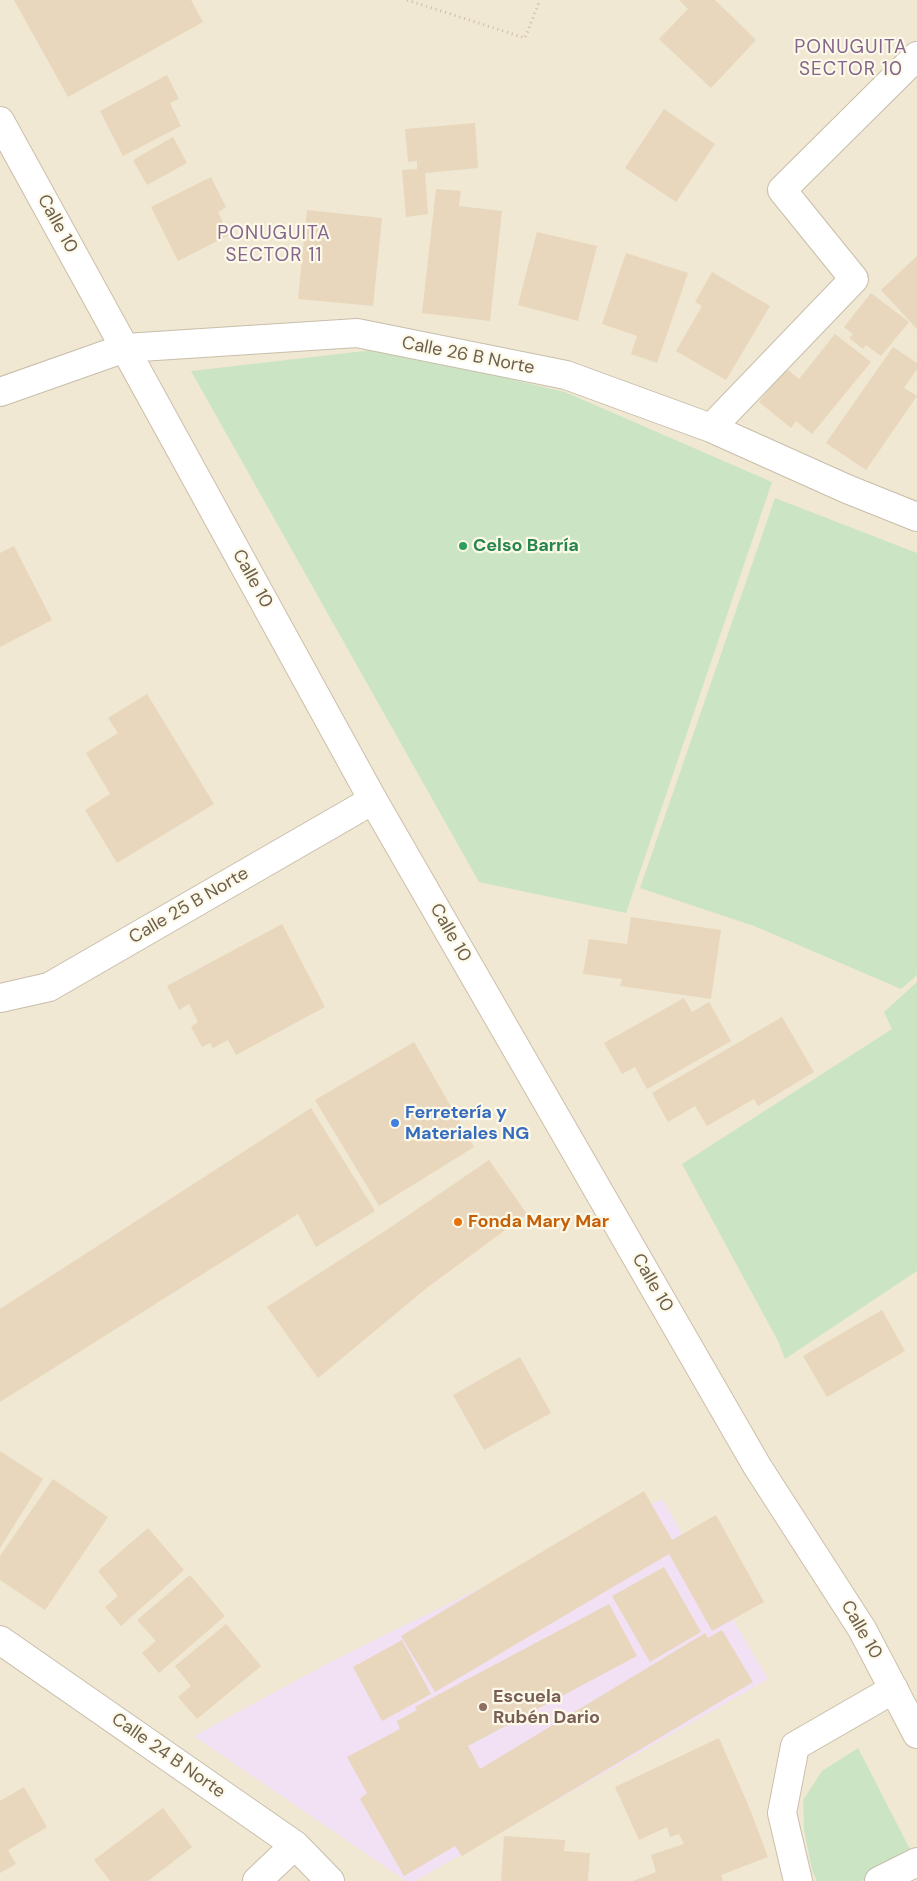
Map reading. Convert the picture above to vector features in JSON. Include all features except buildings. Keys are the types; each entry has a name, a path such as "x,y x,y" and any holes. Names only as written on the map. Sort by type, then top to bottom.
{"street":[{"path":"711,428 854,279 782,190 917,56"},
{"name":"Calle 10","path":"0,121 373,800 757,1466 862,1629 917,1734"},
{"name":"Calle 26 B Norte","path":"0,392 125,348 357,333 566,375 711,428 847,489 917,517"},
{"name":"Calle 25 B Norte","path":"0,998 49,987 373,800"},
{"name":"Calle 24 B Norte","path":"0,1640 296,1845 330,1881"},
{"path":"798,1881 782,1813 795,1746 894,1689"},
{"path":"257,1881 296,1845"},
{"path":"879,1881 917,1862"}],"path":[{"path":"407,0 525,38 540,0"}],"shaded area":[{"path":"0,0 917,0 917,1881 0,1881"},
{"name":"Escuela Rubén Dario","path":"662,1499 768,1679 415,1881 406,1881 194,1736 340,1657"}],"green space":[{"path":"382,349 565,392 772,482 626,913 479,882 191,371"},
{"path":"775,498 917,553 917,975 901,989 754,926 640,888"},
{"path":"917,982 917,1271 785,1359 778,1341 682,1164 892,1029 884,1012"},
{"path":"858,1748 912,1853 862,1881 817,1881 812,1870 804,1830 803,1800 822,1771"}],"place":[{"name":"Celso Barría","path":"463,546"},
{"name":"Ferretería y Materiales NG","path":"395,1123"},
{"name":"Fonda Mary Mar","path":"458,1222"},
{"name":"Escuela Rubén Dario","path":"483,1707"}],"district":[{"name":"PONUGUITA SECTOR 10","path":"851,59"},
{"name":"PONUGUITA SECTOR 11","path":"274,245"}]}
